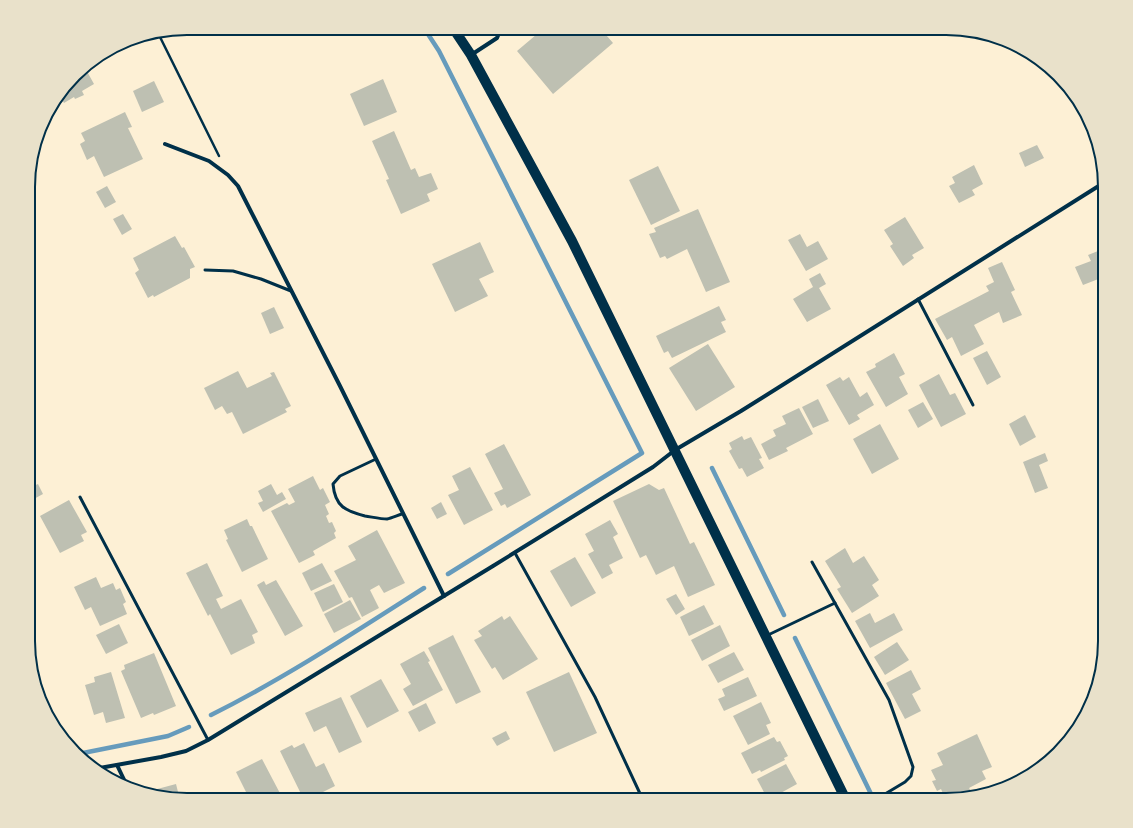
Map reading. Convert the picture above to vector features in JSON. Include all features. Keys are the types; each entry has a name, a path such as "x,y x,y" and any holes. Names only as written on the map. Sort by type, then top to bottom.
{"main road":[{"path":"458,35 471,55 572,241 843,793"}],"street":[{"path":"471,55 497,38 498,35"},
{"path":"165,144 210,161 228,175 238,186 340,386 402,514 444,596"},
{"path":"103,767 186,751 208,740 515,553 653,467 675,450 741,411 1098,186"},
{"path":"117,765 123,779"}],"lane":[{"path":"205,270 233,271 261,279 291,291"},
{"path":"918,299 973,405"},
{"path":"376,459 340,476 333,484 334,496 343,508 354,513 387,519 402,514"},
{"path":"80,497 208,740"},
{"path":"515,553 595,697 640,793"},
{"path":"812,562 889,700 913,767 911,776 905,782 887,793"},
{"path":"766,636 835,603"}],"path":[{"path":"160,37 228,175"}],"building":[{"path":"536,35 606,35 613,43 553,94 517,51"},
{"path":"88,72 94,84 82,91 84,95 75,99 74,97 64,103 62,100 66,94 79,79"},
{"path":"383,79 397,112 364,126 350,94"},
{"path":"154,81 164,102 142,112 133,91"},
{"path":"125,112 132,127 128,128 143,159 104,177 94,156 87,160 80,144 85,141 81,133"},
{"path":"394,131 411,170 415,168 419,177 431,173 438,189 427,194 430,201 401,214 386,180 389,179 372,141"},
{"path":"1037,145 1044,158 1025,167 1019,153"},
{"path":"974,165 983,184 972,190 975,195 959,203 949,186 955,183 952,177"},
{"path":"658,166 680,211 651,225 629,180"},
{"path":"107,186 116,202 105,208 96,192"},
{"path":"698,209 730,282 706,292 687,249 667,259 665,256 660,258 649,234 656,232 654,228"},
{"path":"123,214 132,229 122,235 113,219"},
{"path":"905,217 924,248 912,255 914,258 903,266 890,246 893,244 884,230"},
{"path":"800,234 807,247 818,241 828,259 806,271 788,240"},
{"path":"175,236 182,248 184,247 195,267 190,269 190,278 154,297 153,295 148,298 135,273 139,270 133,258"},
{"path":"480,242 494,272 479,279 488,296 455,312 432,264"},
{"path":"1098,251 1098,279 1083,285 1075,267 1091,261 1088,255"},
{"path":"1002,262 1015,290 1011,292 1022,315 1003,323 999,312 974,325 984,344 961,356 952,337 947,340 935,319 989,291 986,286 994,282 988,268"},
{"path":"820,273 826,284 819,288 831,309 807,322 793,299 813,287 809,279"},
{"path":"719,306 726,320 721,322 726,332 672,358 668,351 664,353 656,336"},
{"path":"274,307 284,328 270,334 261,313"},
{"path":"708,344 735,387 696,411 669,368"},
{"path":"987,351 1001,377 987,385 973,358"},
{"path":"894,353 905,374 899,377 908,394 886,407 866,372 876,367 875,364"},
{"path":"238,371 247,388 272,376 270,373 274,372 291,406 285,409 287,412 243,434 232,412 227,414 222,406 215,410 204,388"},
{"path":"939,374 950,395 955,393 966,414 941,427 919,385"},
{"path":"840,377 843,381 849,377 860,397 867,392 874,405 857,415 860,419 849,425 826,385"},
{"path":"818,399 829,421 813,428 802,407"},
{"path":"923,402 933,419 918,428 908,410"},
{"path":"799,408 813,434 786,448 788,451 769,460 761,444 776,436 773,430 786,424 782,416"},
{"path":"1025,415 1036,437 1020,446 1009,424"},
{"path":"880,424 899,459 872,474 853,439"},
{"path":"742,436 744,440 751,437 762,458 759,459 764,468 747,477 742,468 739,469 729,451 732,449 729,443"},
{"path":"504,444 531,495 507,508 505,504 501,506 494,493 503,489 485,454"},
{"path":"1045,453 1048,461 1039,465 1048,488 1035,493 1023,462"},
{"path":"470,467 493,510 464,525 448,495 459,490 452,476"},
{"path":"313,476 320,490 323,488 330,502 325,505 329,514 326,516 329,523 332,522 336,531 334,533 336,538 313,551 315,555 299,563 271,511 287,503 289,505 295,502 288,489"},
{"path":"38,484 43,494 35,498 35,485"},
{"path":"271,484 277,495 282,492 286,499 263,512 258,503 263,501 258,491"},
{"path":"649,484 659,490 664,488 690,544 694,542 715,585 688,597 674,566 656,575 646,555 640,558 613,501"},
{"path":"69,500 87,532 81,535 84,541 60,553 40,516"},
{"path":"441,502 447,514 437,519 431,508"},
{"path":"247,519 268,559 242,572 226,540 228,539 224,530"},
{"path":"610,520 618,534 613,537 623,558 609,565 613,573 602,579 588,554 594,551 585,534"},
{"path":"377,530 405,583 384,593 379,585 370,590 379,608 362,617 352,597 349,598 334,571 356,560 348,546"},
{"path":"845,548 853,563 864,556 879,580 872,585 879,596 852,613 837,589 841,587 825,561"},
{"path":"575,557 596,593 571,607 550,571"},
{"path":"207,563 223,596 216,599 221,609 241,599 258,632 252,635 255,643 231,655 210,614 208,616 186,573"},
{"path":"322,563 332,581 311,591 302,573"},
{"path":"96,577 101,588 113,583 116,590 120,588 126,602 123,604 127,614 100,626 91,607 85,610 74,587"},
{"path":"276,580 303,626 285,636 257,585 264,581 266,585"},
{"path":"334,584 343,602 323,612 314,593"},
{"path":"676,594 685,609 676,615 666,599"},
{"path":"350,600 361,619 334,633 324,614"},
{"path":"704,605 714,624 689,636 680,617"},
{"path":"870,613 875,623 894,613 903,630 870,648 855,621"},
{"path":"502,616 504,620 510,616 538,659 503,680 495,667 492,669 474,640 482,636 478,631"},
{"path":"119,624 128,643 106,654 96,635"},
{"path":"720,625 730,646 702,661 691,640"},
{"path":"453,635 481,692 456,704 428,648"},
{"path":"897,642 909,660 885,675 874,657"},
{"path":"424,651 430,661 428,662 443,690 413,706 403,689 411,684 400,664"},
{"path":"734,652 744,670 718,683 708,665"},
{"path":"154,653 176,706 154,715 153,713 141,718 121,671 125,669 124,665"},
{"path":"911,670 921,689 912,694 921,711 905,719 886,683"},
{"path":"111,672 125,718 106,723 103,712 94,715 85,685 95,682 94,677"},
{"path":"569,672 597,733 554,752 526,692"},
{"path":"748,677 757,696 724,711 718,699 725,696 722,689"},
{"path":"381,679 399,711 367,728 350,696"},
{"path":"341,697 362,742 339,753 326,726 314,732 305,713"},
{"path":"761,702 771,723 766,725 770,734 748,745 733,716"},
{"path":"426,703 436,723 419,732 408,712"},
{"path":"506,731 510,739 497,746 492,738"},
{"path":"977,734 992,767 982,771 986,779 969,788 971,791 943,793 941,789 937,791 932,781 936,780 931,770 943,765 937,753"},
{"path":"774,737 777,742 780,741 788,756 784,758 785,760 761,772 760,770 752,774 741,753"},
{"path":"304,743 316,767 324,763 335,786 321,793 301,793 280,751 292,745 294,748"},
{"path":"262,759 280,793 246,793 236,772"},
{"path":"786,764 797,784 781,793 764,793 757,779"},
{"path":"176,784 178,793 167,792 155,790"}],"waterway":[{"path":"429,35 439,51 642,453 448,574"},
{"path":"712,468 784,615"},
{"path":"211,715 293,670 424,588"},
{"path":"795,638 871,793"},
{"path":"84,753 168,736 189,727"}]}
